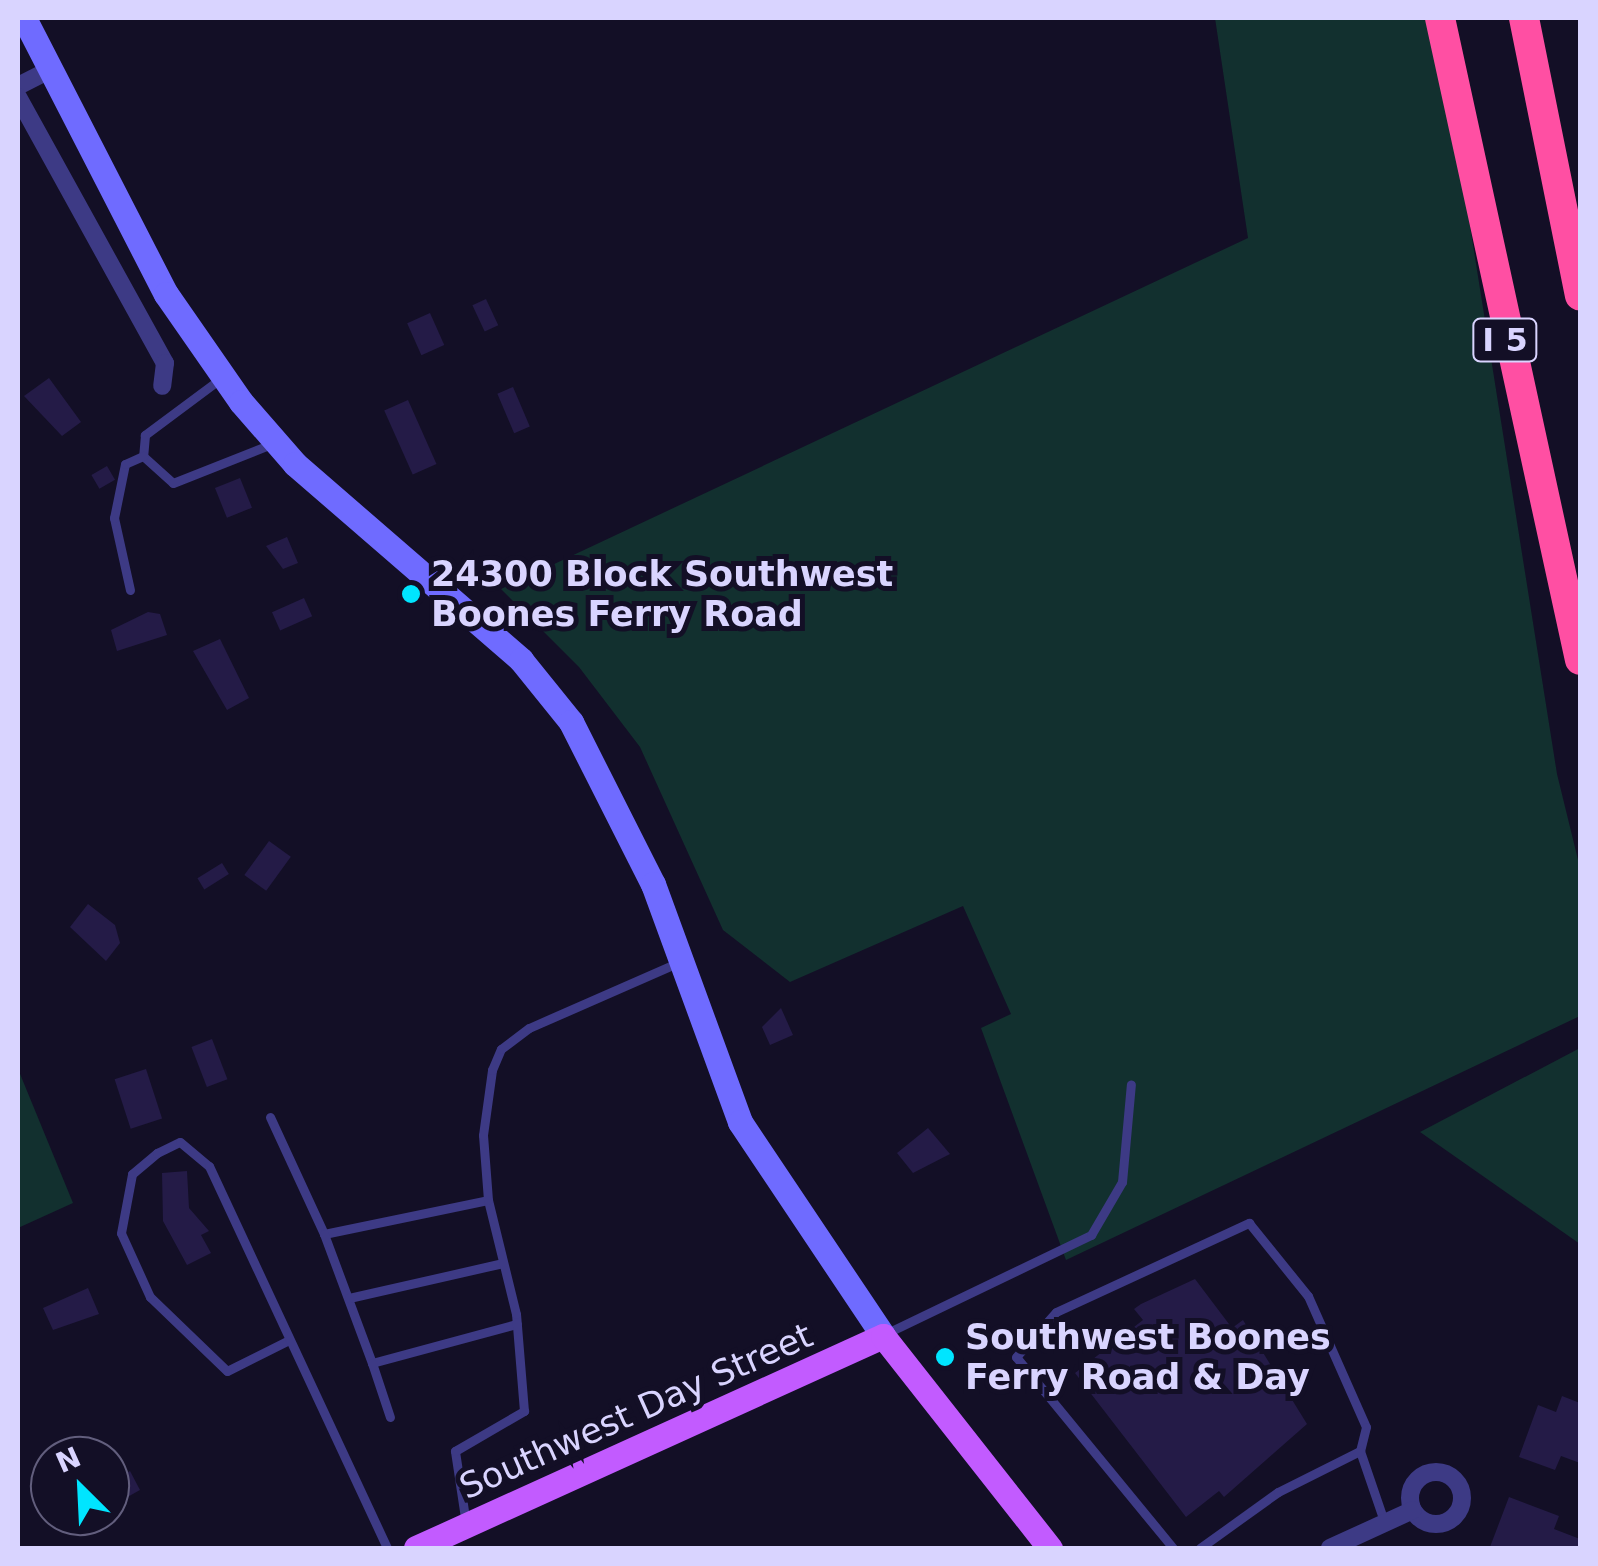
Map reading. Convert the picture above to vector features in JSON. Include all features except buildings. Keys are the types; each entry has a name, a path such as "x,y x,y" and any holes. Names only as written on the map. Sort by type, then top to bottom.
{"highway":[{"name":"I 5","path":"1440,18 1580,660"},
{"name":"I 5","path":"1524,18 1580,295"}],"main road":[{"path":"24,18 166,294 223,378 276,442 455,597 571,722 682,960 740,1122 883,1336 1050,1548"},
{"name":"Southwest Day Street","path":"416,1548 883,1336"}],"street":[{"path":"18,86 51,69"},
{"path":"18,98 165,363 162,386"},
{"path":"1330,1548 1413,1510"}],"lane":[{"path":"142,456 145,435 223,378"},
{"path":"142,456 173,482 276,442"},
{"path":"130,590 114,518 125,464 142,456"},
{"path":"467,1526 455,1451 524,1411 518,1324 488,1200 483,1135 501,1049 682,960"},
{"path":"883,1336 1092,1235 1122,1182 1131,1084"},
{"path":"270,1117 324,1234 390,1417"},
{"path":"289,1340 227,1371 150,1297 121,1234 132,1174 157,1153 180,1142 208,1166 387,1548"},
{"path":"324,1234 488,1200"},
{"path":"1173,1548 1016,1357 1056,1312 1249,1223 1308,1296 1366,1426 1360,1452 1386,1524"},
{"path":"349,1298 504,1262"},
{"path":"372,1363 518,1324"},
{"path":"1200,1548 1278,1492 1360,1452"}],"green space":[{"path":"1215,18 1437,18 1557,774 1580,868 1580,1016 1066,1260 981,1028 1011,1014 963,906 790,982 723,930 640,747 579,667 501,589 1248,238"},
{"path":"1580,1048 1580,1244 1420,1132"},
{"path":"18,1069 73,1203 18,1228"}],"place":[{"name":"24300 Block Southwest Boones Ferry Road","path":"411,594"},
{"name":"Southwest Boones Ferry Road & Day","path":"945,1357"}]}
